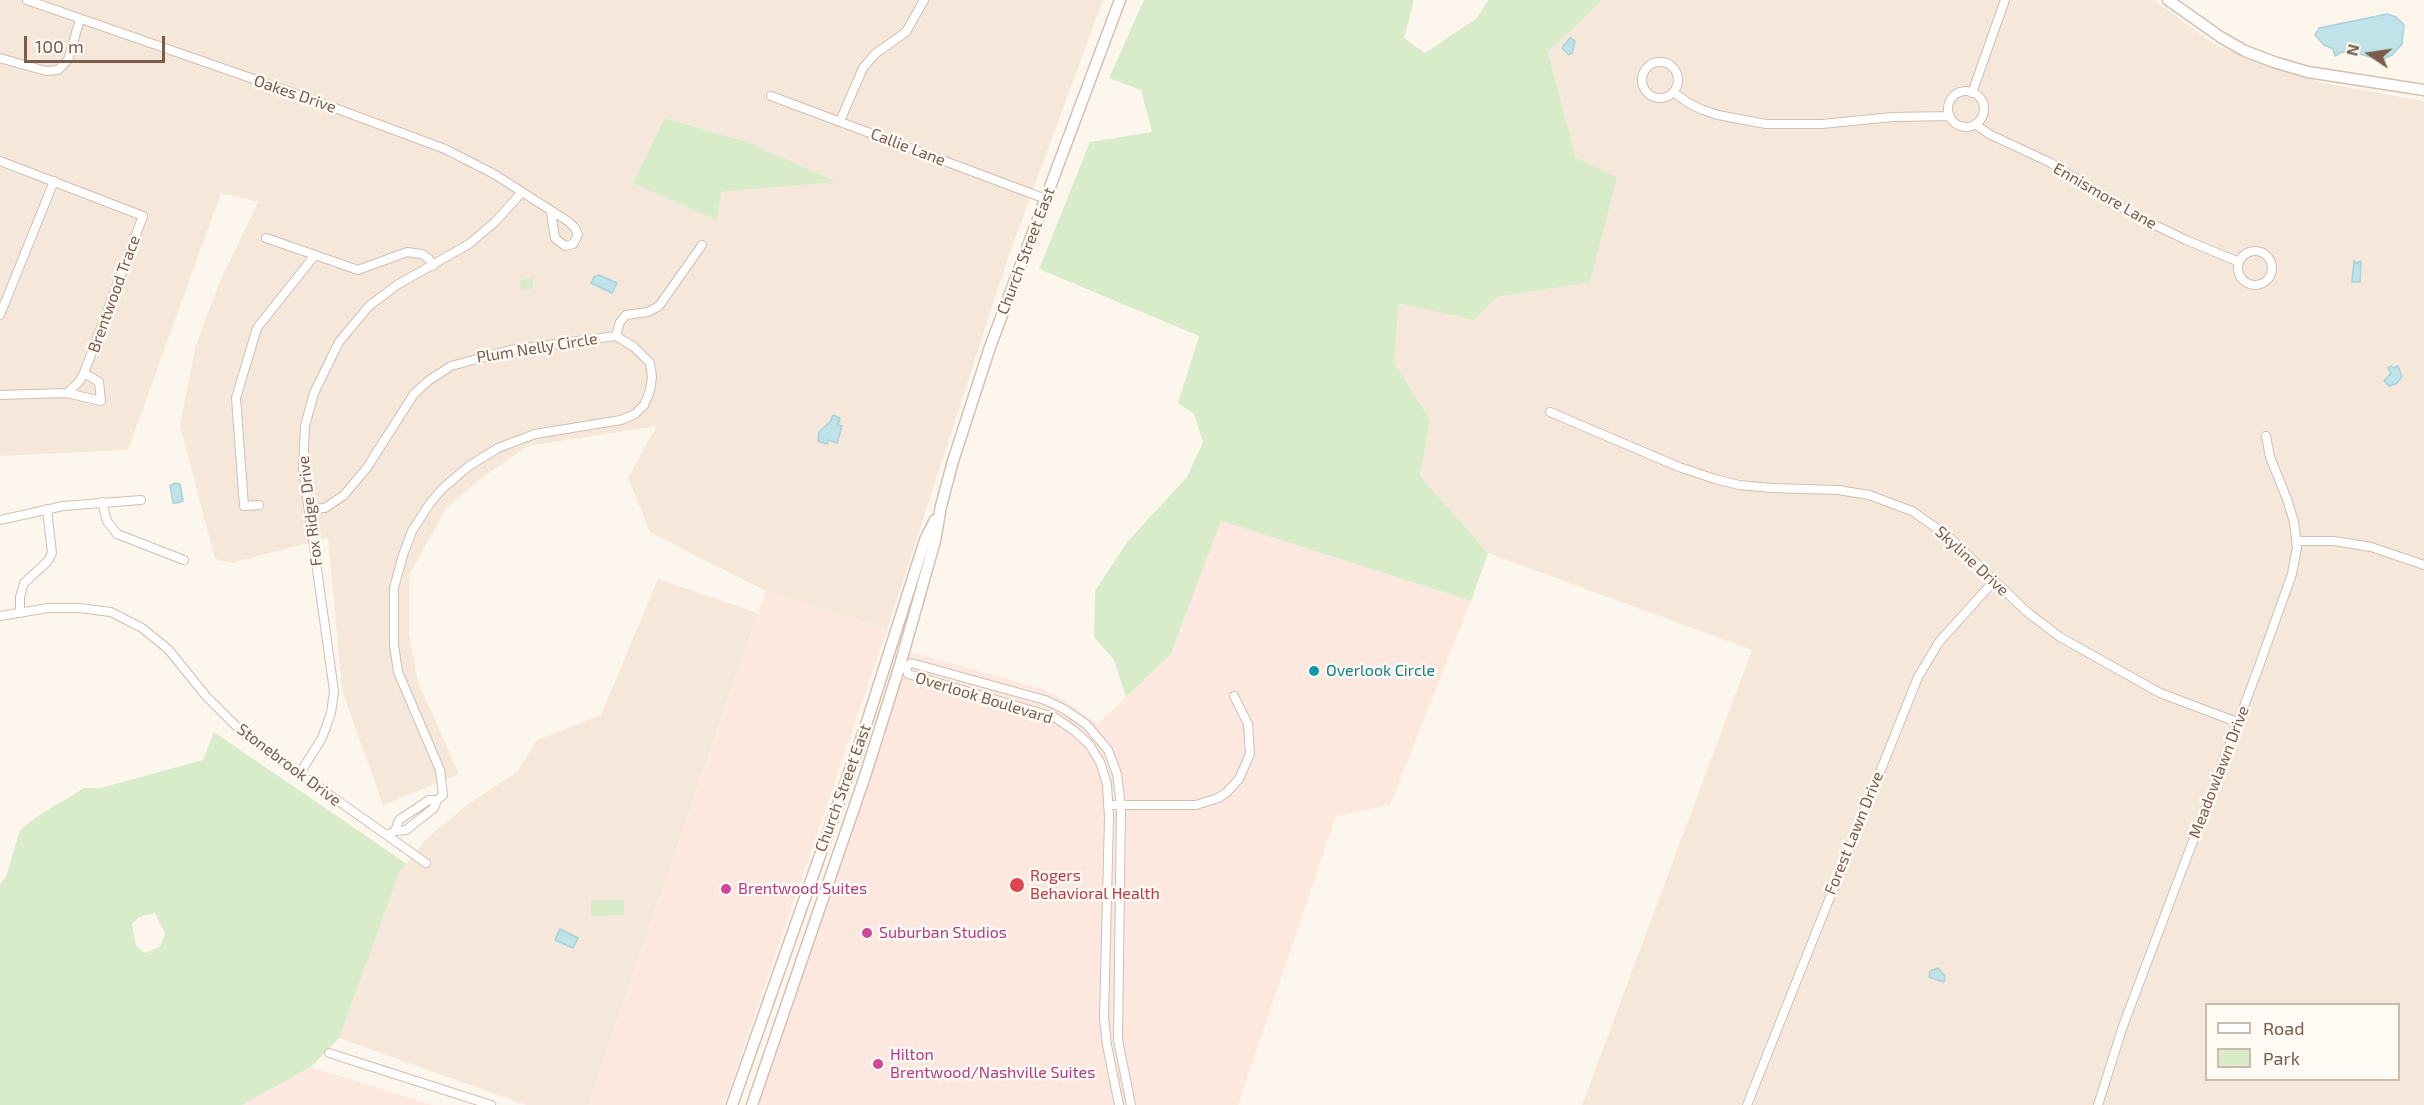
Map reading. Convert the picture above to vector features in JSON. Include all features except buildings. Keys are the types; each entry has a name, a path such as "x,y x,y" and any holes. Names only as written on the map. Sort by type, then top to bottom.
{"main road":[{"name":"Church Street East","path":"752,1105 903,666 953,461 990,347 1120,0"},
{"path":"2168,0 2230,42 2274,62 2326,75 2424,90"},
{"name":"Church Street East","path":"732,1105 866,725 925,540 941,506"}],"street":[{"name":"Oakes Drive","path":"27,0 436,146 488,170 550,212 569,222 575,228 578,236 573,244 565,246 555,238 550,212"},
{"path":"840,122 862,68 875,54 906,32 924,0"},
{"path":"1972,93 2005,0"},
{"path":"0,58 45,71 58,70 68,60 80,19"},
{"path":"1657,63 1673,67 1678,78 1673,92 1660,98 1649,94 1642,79 1647,68 1657,63"},
{"path":"1673,92 1690,104 1718,116 1766,124 1822,124 1892,117 1950,116"},
{"path":"1962,92 1972,93 1978,96 1983,107 1981,119 1974,124 1960,126 1950,116 1948,108 1952,98 1962,92"},
{"name":"Callie Lane","path":"771,96 1046,199"},
{"name":"Ennismore Lane","path":"1974,124 1989,134 2050,163 2134,215 2239,262"},
{"name":"Brentwood Trace","path":"0,161 142,216 84,373 79,382 67,393"},
{"path":"0,315 54,181"},
{"name":"Fox Ridge Drive","path":"300,773 325,732 334,690 303,469 305,426 314,393 330,358 346,333 369,306 397,285 433,266 477,238 522,192"},
{"path":"266,238 360,270 398,255 413,252 426,256 433,266"},
{"path":"616,336 620,322 626,315 648,312 659,306 702,245"},
{"path":"2262,252 2270,260 2270,276 2263,283 2248,284 2239,276 2239,262 2245,254 2262,252"},
{"path":"259,505 244,506 236,398 257,328 315,255"},
{"name":"Plum Nelly Circle","path":"309,509 325,508 344,495 366,469 414,393 445,369 463,361 510,350 616,336 641,352 652,369 650,391 640,410 621,420 535,434 498,448 469,466 443,488 419,518 406,543 394,588 394,645 398,672 442,778 443,795 437,800 429,800 399,820 391,833"},
{"path":"0,395 67,393 101,401 99,382 84,373"},
{"name":"Skyline Drive","path":"1550,412 1679,467 1715,479 1739,485 1772,488 1838,490 1891,502 1912,511 1948,536 2033,617 2075,646 2160,693 2237,722"},
{"name":"Meadowlawn Drive","path":"2098,1105 2123,1026 2289,585 2297,541 2292,511 2270,457 2266,436"},
{"path":"0,520 47,509 141,500"},
{"path":"102,502 107,521 117,534 184,560"},
{"path":"20,613 20,597 24,583 48,561 52,554 47,509"},
{"path":"2297,541 2334,541 2371,547 2424,565"},
{"name":"Forest Lawn Drive","path":"1747,1105 1918,677 1939,642 1994,581"},
{"name":"Stonebrook Drive","path":"0,616 48,608 79,608 111,612 142,628 168,649 206,696 245,735 391,833 426,863"},
{"name":"Overlook Boulevard","path":"1119,1105 1104,1018 1108,805 1107,784 1100,762 1089,744 1054,717 908,674 903,666 911,663 1032,696 1064,709 1086,724 1108,750 1117,774 1121,806 1118,1040 1131,1105"},
{"path":"1108,805 1196,806 1218,798 1233,786 1244,770 1250,746 1244,713 1234,696"},
{"path":"329,1053 491,1105"}],"shaded area":[{"path":"0,0 1103,0 1009,255 887,630 766,591 650,532 628,477 657,426 528,446 480,479 446,509 409,575 409,636 418,682 459,774 383,805 342,690 328,538 231,563 215,559 180,425 196,345 219,284 258,202 221,193 128,450 0,456","holes":["665,118 747,142 836,182 720,192 717,220"]},
{"path":"1602,0 2154,0 2217,46 2323,83 2424,101 2424,1105 1582,1105 1752,650 1488,553 1420,476 1430,420 1394,362 1399,302 1473,320 1497,297 1590,281 1576,158 1548,52"},
{"path":"1221,521 1471,601 1390,805 1336,816 1238,1105 759,1105 908,651 1042,689 1062,699 1098,724 1171,654"},
{"path":"658,579 758,613 588,1105 526,1105 339,1038 399,874 427,838 467,805 518,771 537,740 601,715"},
{"path":"766,591 887,630 724,1105 588,1105"},
{"path":"311,1067 432,1105 242,1105"}],"green space":[{"path":"1144,0 1414,0 1404,38 1425,53 1477,18 1488,0 1602,0 1548,52 1576,158 1617,177 1590,282 1497,297 1473,320 1399,303 1394,362 1430,420 1420,476 1488,553 1471,601 1221,521 1171,654 1126,697 1114,660 1094,637 1095,591 1128,541 1187,477 1203,442 1194,414 1178,403 1199,336 1039,269 1090,142 1152,132 1141,90 1109,78"},
{"path":"665,118 747,142 837,182 721,192 717,220 633,183"},
{"path":"533,278 533,289 521,290 520,280"},
{"path":"214,732 407,864 399,874 339,1038 311,1067 242,1105 0,1105 0,884 6,877 20,830 38,816 84,788 101,788 203,760","holes":["155,913 165,934 160,947 145,953 136,946 132,924 139,917"]},
{"path":"591,900 624,900 624,915 591,916"}],"water":[{"path":"2387,14 2396,17 2404,25 2402,44 2392,55 2381,60 2356,53 2342,52 2335,56 2333,49 2324,45 2315,35 2319,28"},
{"path":"1570,38 1575,41 1572,53 1569,55 1562,48"},
{"path":"2354,261 2357,263 2361,261 2360,282 2352,282"},
{"path":"599,275 617,283 612,293 591,283 594,277"},
{"path":"2391,366 2393,368 2398,366 2402,377 2396,384 2389,386 2384,381 2391,373 2388,368"},
{"path":"833,415 840,418 838,425 842,426 837,443 828,440 827,444 818,441 819,432 830,422"},
{"path":"175,483 180,484 183,501 173,503 170,486"},
{"path":"560,929 578,938 573,948 555,940"},
{"path":"1938,968 1945,976 1944,982 1929,977 1930,971"}],"place":[{"name":"Overlook Circle","path":"1314,671"},
{"name":"Rogers Behavioral Health","path":"1017,885"},
{"name":"Brentwood Suites","path":"726,889"},
{"name":"Suburban Studios","path":"867,933"},
{"name":"Hilton Brentwood/Nashville Suites","path":"878,1064"}]}
